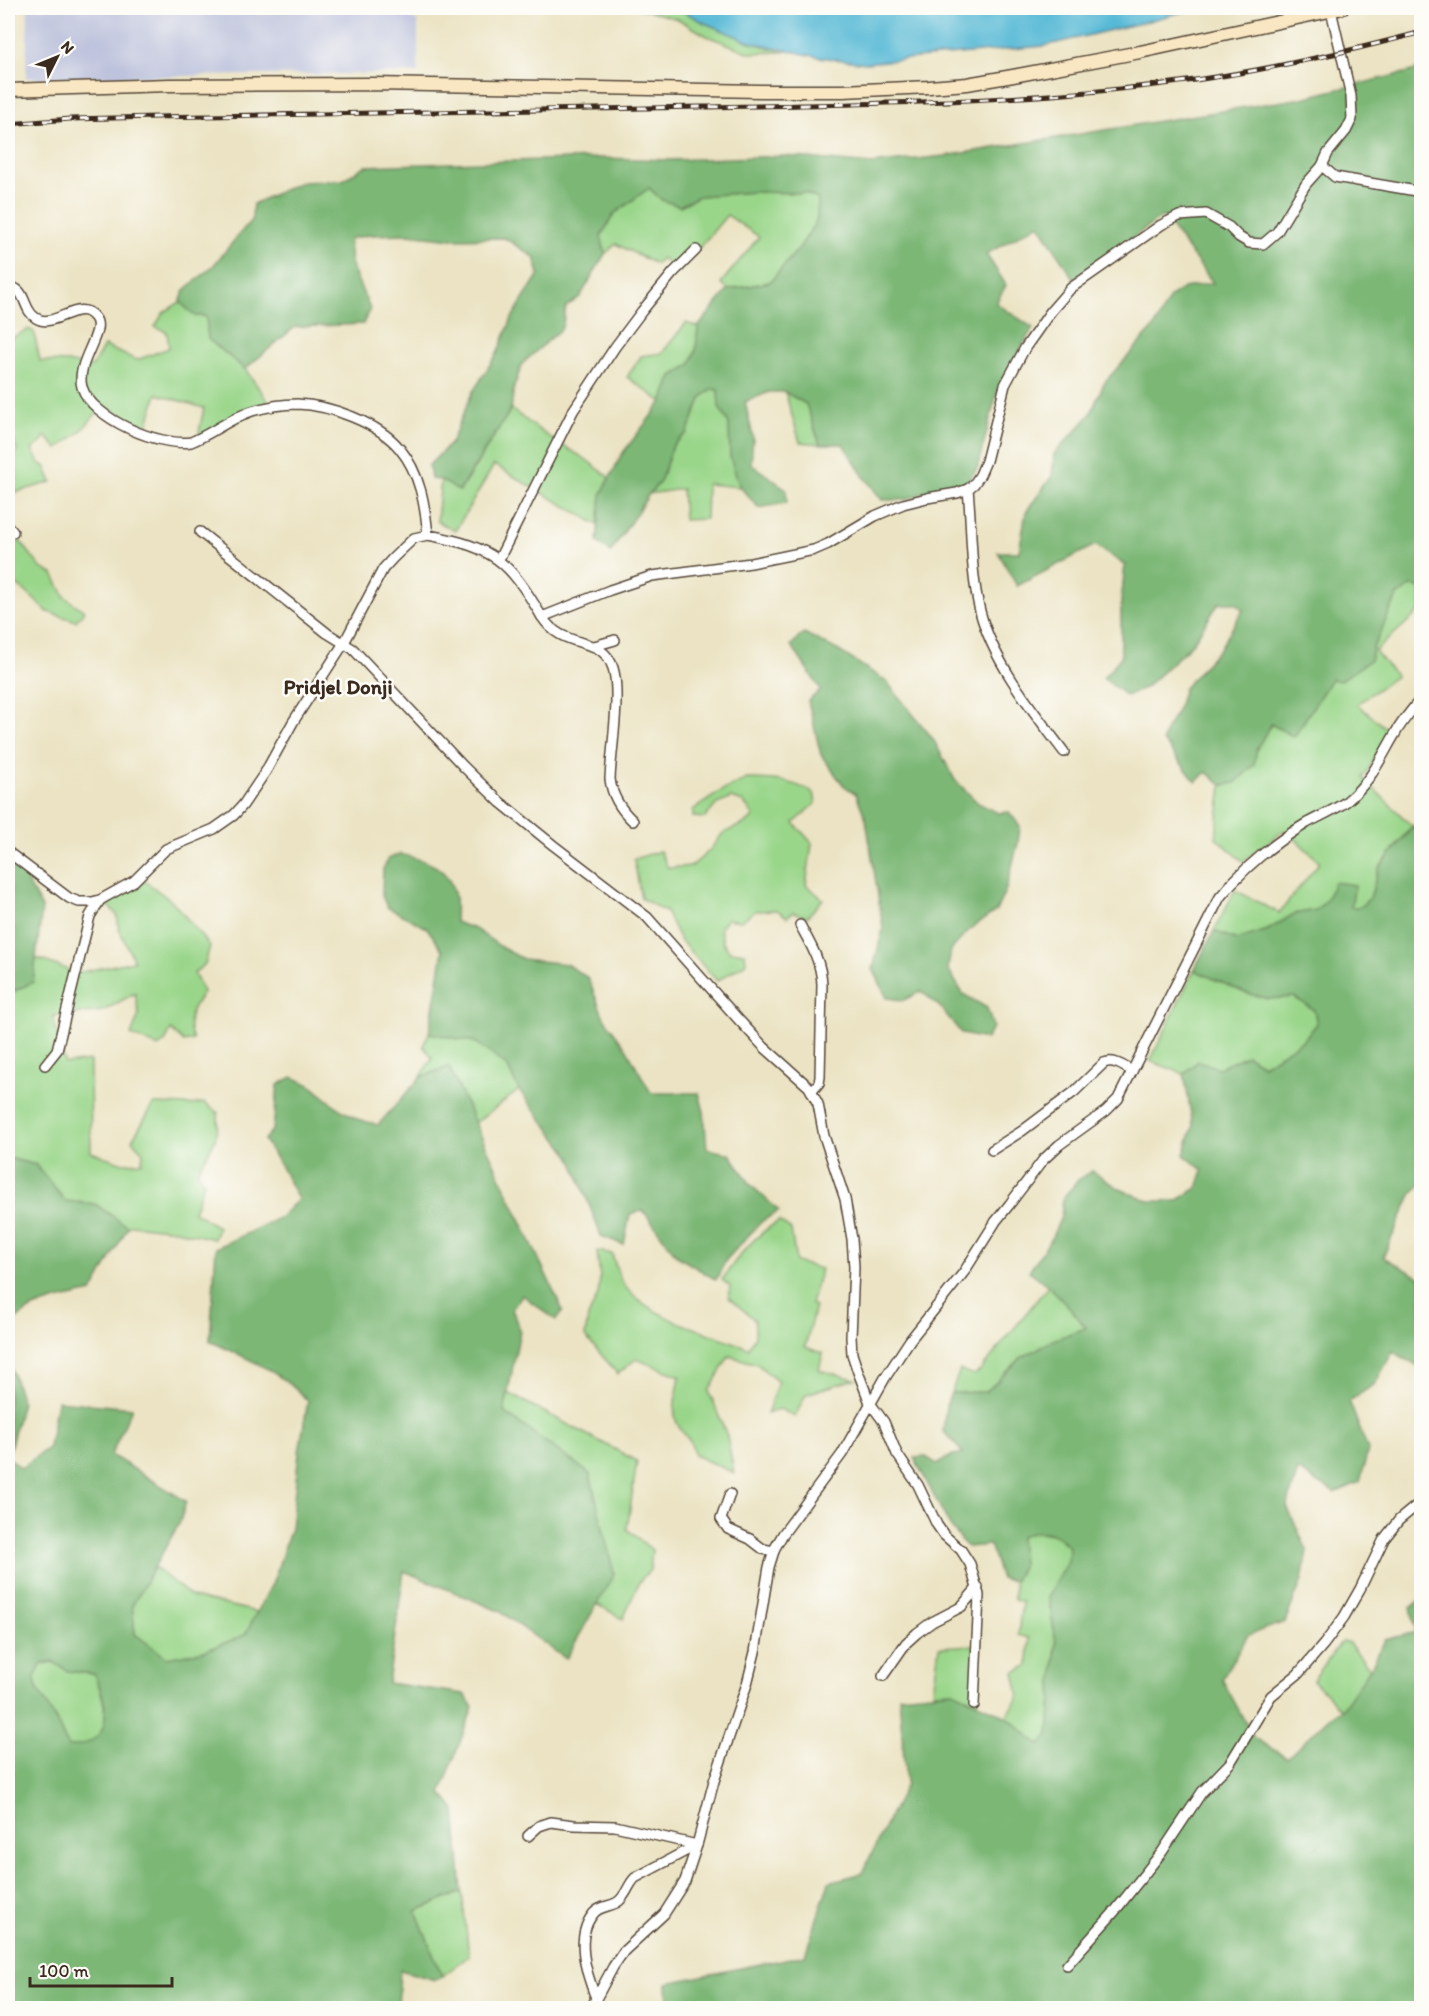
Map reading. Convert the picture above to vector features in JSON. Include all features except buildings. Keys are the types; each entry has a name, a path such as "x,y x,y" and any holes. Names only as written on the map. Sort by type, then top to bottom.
{"main road":[{"path":"8,90 169,85 372,84 761,91 843,91 929,87 967,84 1022,75 1337,9"}],"street":[{"path":"542,617 652,576 751,563 814,550 875,516 903,504 969,489 980,476 986,461 1005,385 1025,348 1051,311 1071,288 1161,225 1179,216 1206,214 1229,226 1239,237 1249,243 1263,244 1277,232 1306,184 1322,166 1328,153 1346,131 1352,119 1351,96 1337,9"},
{"path":"1322,166 1335,177 1422,192"},
{"path":"499,559 573,411 615,346 673,273 696,250"},
{"path":"8,287 20,291 29,313 41,321 48,321 77,310 85,310 96,318 98,331 84,361 81,385 86,397 96,409 134,430 180,444 191,442 250,412 272,406 295,404 313,405 374,427 389,437 410,463 422,492 428,535"},
{"path":"969,489 970,548 981,612 992,645 1038,718 1064,752"},
{"path":"200,532 327,633 360,656 500,802 552,845 635,907 658,928 738,1020 812,1091 819,1104 824,1136 845,1199 852,1239 854,1267 852,1354 863,1387 870,1403 884,1422 897,1454 918,1485 940,1530 967,1558 978,1587 974,1705"},
{"path":"8,852 69,898 79,902 100,900 134,881 166,849 214,830 229,819 243,805 266,771 293,722 344,643 384,569 414,538 428,535 489,552 499,559 519,581 551,629 564,638 594,646 609,659 615,675 611,788 618,804 633,821"},
{"path":"594,646 615,640"},
{"path":"591,2008 624,1951 664,1914 685,1881 755,1652 769,1567 783,1534 842,1454 870,1403 916,1332 964,1272 996,1221 1043,1160 1118,1099 1220,897 1236,877 1256,858 1305,825 1345,802 1359,790 1370,778 1396,732 1422,697"},
{"path":"45,1065 57,1050 90,916 100,900"},
{"path":"800,925 821,968 820,1077 819,1083 812,1091"},
{"path":"992,1150 1014,1137 1074,1092 1104,1063 1109,1061 1116,1063 1132,1071"},
{"path":"730,1494 721,1519 724,1525 763,1549 774,1551"},
{"path":"1066,1965 1115,1911 1162,1852 1202,1792 1230,1764 1271,1696 1298,1674 1317,1653 1344,1617 1384,1539 1399,1520 1422,1501"},
{"path":"883,1676 906,1643 932,1622 961,1607 978,1587"},
{"path":"528,1836 538,1826 551,1822 615,1826 697,1845"},
{"path":"596,1998 584,1958 585,1932 594,1912 619,1901 635,1878 697,1845"}],"shaded area":[{"path":"28,8 393,8 418,22 418,73 26,78"}],"green space":[{"path":"638,8 677,8 750,42 785,52 750,53 707,36 678,19"},
{"path":"1421,69 1421,589 1413,585 1397,596 1373,648 1370,660 1340,681 1331,679 1294,737 1271,724 1257,748 1254,765 1235,783 1222,785 1206,772 1196,782 1163,741 1166,729 1177,711 1184,688 1220,648 1243,610 1236,603 1219,603 1192,644 1146,687 1126,696 1103,678 1121,657 1121,603 1125,565 1095,545 1017,586 998,552 1019,552 1026,512 1052,476 1054,454 1090,415 1104,383 1155,326 1170,297 1184,288 1213,283 1163,216 1074,280 1039,224 986,254 1006,285 996,303 1033,328 999,385 977,469 963,486 935,489 904,500 882,500 843,444 820,444 806,404 785,392 769,392 745,402 753,437 751,464 786,489 787,503 759,508 740,487 730,457 729,423 719,407 718,390 712,389 702,397 687,433 673,445 660,482 649,494 611,552 597,542 601,495 622,454 662,402 672,376 690,365 696,350 698,327 728,290 770,282 800,247 817,220 818,199 805,193 753,192 699,196 680,206 662,200 649,188 614,214 601,236 605,254 580,297 566,307 562,328 522,364 514,387 511,409 459,491 441,480 431,479 429,465 451,443 472,393 497,354 513,316 539,274 534,257 505,238 452,239 408,234 369,235 349,239 351,265 370,309 363,324 295,327 245,369 208,339 206,316 195,316 180,302 185,290 213,266 252,219 253,204 301,182 343,180 365,166 597,158 671,160 785,156 871,164 945,156 1302,98"},
{"path":"649,188 662,200 680,206 699,196 753,192 805,193 818,199 817,220 800,247 770,282 728,290 721,283 759,237 727,215 679,272 662,258 656,264 616,244 605,254 601,236 614,214"},
{"path":"180,302 195,316 206,316 208,339 245,369 271,405 198,437 204,408 157,394 147,426 115,413 104,405 81,431 58,449 45,436 41,443 32,449 39,463 45,466 52,482 10,494 8,460 14,458 17,451 8,425 8,340 29,329 34,332 40,361 67,362 92,367 104,346 137,360 169,348 167,332 155,327 163,313"},
{"path":"686,323 698,327 696,350 690,365 672,376 662,402 627,377 641,356 662,353"},
{"path":"712,389 718,390 719,407 729,423 730,457 740,487 707,484 706,519 684,520 682,489 649,494 660,482 673,445 687,433 702,397"},
{"path":"785,392 806,404 820,444 800,442"},
{"path":"511,409 610,478 601,495 598,525 494,465 455,531 437,521 441,480 460,491"},
{"path":"8,539 21,542 41,568 53,574 65,597 84,611 76,621 48,612 8,579"},
{"path":"1413,585 1421,589 1421,610 1375,651 1396,676 1357,704 1390,732 1363,778 1412,826 1379,868 1370,898 1360,907 1326,901 1316,910 1294,914 1268,930 1237,940 1214,931 1235,890 1279,913 1320,862 1285,830 1243,861 1216,838 1222,785 1235,783 1253,765 1257,748 1271,724 1294,737 1331,678 1370,660 1373,648 1397,596"},
{"path":"804,633 839,651 886,681 933,739 955,780 978,803 998,813 1009,812 1020,826 1006,889 996,911 970,929 951,950 948,969 963,994 987,1008 993,1027 986,1039 962,1034 940,1007 921,991 904,1000 887,998 873,969 883,928 866,819 856,794 843,785 821,755 808,701 821,690 791,645"},
{"path":"747,779 782,781 814,793 816,803 794,823 812,843 806,885 823,899 807,917 793,912 787,917 777,910 755,911 741,921 727,919 720,928 723,942 729,951 745,953 746,963 717,981 680,940 666,912 641,898 634,859 660,851 668,868 692,866 710,850 723,833 748,822 754,816 743,802 731,798 716,805 705,818 693,817 693,810 723,790"},
{"path":"1421,817 1421,1185 1412,1193 1383,1257 1421,1278 1421,1369 1393,1351 1375,1384 1349,1401 1368,1450 1360,1482 1335,1493 1298,1470 1287,1507 1307,1550 1302,1580 1285,1622 1248,1635 1222,1679 1254,1738 1287,1758 1329,1718 1342,1709 1370,1669 1385,1640 1416,1632 1411,1607 1421,1599 1421,2008 668,2008 667,1983 805,1955 829,1882 862,1873 906,1784 899,1696 953,1691 1007,1717 1040,1745 1049,1735 1056,1642 1048,1596 1068,1561 1069,1547 1058,1537 1047,1532 1035,1532 1020,1537 1022,1567 1014,1581 1001,1579 990,1545 967,1547 950,1526 914,1458 926,1457 937,1464 953,1455 963,1453 943,1431 946,1406 951,1393 986,1392 1021,1358 1053,1340 1086,1328 1060,1297 1029,1271 1051,1239 1061,1217 1063,1198 1078,1180 1092,1171 1120,1189 1149,1201 1177,1201 1197,1188 1203,1170 1184,1155 1193,1126 1184,1074 1198,1061 1219,1068 1247,1055 1263,1065 1302,1041 1317,1024 1314,1010 1294,997 1268,999 1243,992 1194,970 1214,931 1237,940 1268,930 1294,914 1316,910 1326,901 1334,882 1355,885 1351,907 1360,907 1370,898 1379,868"},
{"path":"400,854 419,859 443,872 452,887 455,898 455,922 475,929 523,959 566,964 588,978 604,1018 626,1048 651,1093 699,1093 704,1112 707,1149 730,1154 751,1185 779,1211 762,1221 726,1260 716,1280 677,1256 643,1210 630,1214 624,1245 601,1236 571,1157 519,1090 507,1066 475,1042 429,1033 443,951 427,928 387,907 382,896 383,869 389,858"},
{"path":"8,862 20,869 42,908 33,982 8,994"},
{"path":"145,881 173,902 210,946 205,964 194,973 203,992 190,1014 189,1026 193,1040 184,1042 171,1030 165,1042 158,1047 131,1035 139,1015 135,993 103,1011 53,1016 65,1064 90,1061 91,1152 123,1163 142,1162 143,1152 132,1140 154,1104 204,1103 218,1113 216,1137 197,1171 204,1182 194,1212 218,1227 214,1239 176,1230 131,1225 128,1227 95,1204 65,1201 36,1165 8,1158 8,994 33,982 36,958 77,973 134,961 119,929 117,915 103,900"},
{"path":"1194,970 1243,992 1268,999 1294,997 1314,1010 1317,1024 1302,1041 1263,1065 1247,1055 1219,1069 1198,1061 1184,1074 1150,1061"},
{"path":"429,1033 475,1042 507,1066 519,1090 475,1123 449,1067 421,1077 432,1057 423,1046"},
{"path":"449,1067 563,1311 556,1320 522,1295 512,1309 520,1330 504,1412 590,1474 614,1574 566,1659 499,1611 404,1571 388,1683 464,1694 473,1707 441,1793 455,1810 462,1892 416,1911 442,1976 435,1980 400,1970 398,2008 8,2008 8,1457 21,1468 49,1447 57,1401 132,1408 111,1455 186,1501 180,1522 132,1606 135,1634 167,1658 204,1651 245,1635 273,1582 291,1528 299,1452 308,1401 274,1373 210,1341 216,1248 281,1217 298,1199 264,1140 273,1129 278,1085 292,1077 310,1085 338,1108 357,1119 378,1125 421,1077","holes":["53,1662 68,1671 94,1674 105,1710 105,1721 101,1731 94,1739 68,1747 58,1724 36,1686 35,1677 42,1664"]},
{"path":"8,1158 36,1165 65,1201 95,1204 128,1227 92,1292 32,1308 14,1322 8,1332"},
{"path":"779,1221 791,1230 796,1262 821,1269 811,1304 815,1306 805,1347 823,1353 819,1370 855,1379 806,1394 795,1417 780,1409 767,1414 778,1382 757,1364 729,1356 709,1391 727,1436 734,1473 694,1455 690,1441 676,1419 675,1407 680,1376 636,1359 618,1374 585,1336 588,1317 598,1295 600,1278 597,1251 612,1254 624,1284 642,1303 671,1319 748,1348 755,1336 755,1320 729,1298 730,1286 722,1280 747,1247"},
{"path":"1049,1285 1086,1328 1021,1358 986,1392 951,1393 960,1370 974,1375 980,1371"},
{"path":"8,1358 22,1402 8,1457"},
{"path":"508,1393 637,1461 627,1529 652,1550 650,1570 639,1582 623,1619 597,1604 614,1574 504,1412"},
{"path":"1034,1531 1057,1535 1069,1547 1068,1561 1048,1596 1056,1642 1049,1735 1041,1745 1007,1717 1019,1695 1014,1672 1028,1666 1029,1638 1018,1635 1022,1602 1014,1600 1014,1581 1022,1567 1020,1537"},
{"path":"154,1567 192,1597 257,1612 245,1635 204,1651 167,1658 135,1634 132,1606"},
{"path":"1342,1641 1349,1643 1370,1669 1342,1710 1313,1680"},
{"path":"978,1645 977,1702 953,1691 933,1692 939,1647"},
{"path":"53,1661 68,1671 94,1674 102,1697 105,1723 99,1737 93,1742 68,1747 58,1724 36,1686 34,1677 42,1664"},
{"path":"462,1892 469,1956 442,1976 416,1911"}],"water":[{"path":"677,8 1197,8 1044,46 866,63 818,57 750,42"}],"railway":[{"path":"8,124 70,119 995,99 1113,90 1235,74 1329,55 1422,32"}],"district":[{"name":"Pridjel Donji","path":"338,687"}]}
